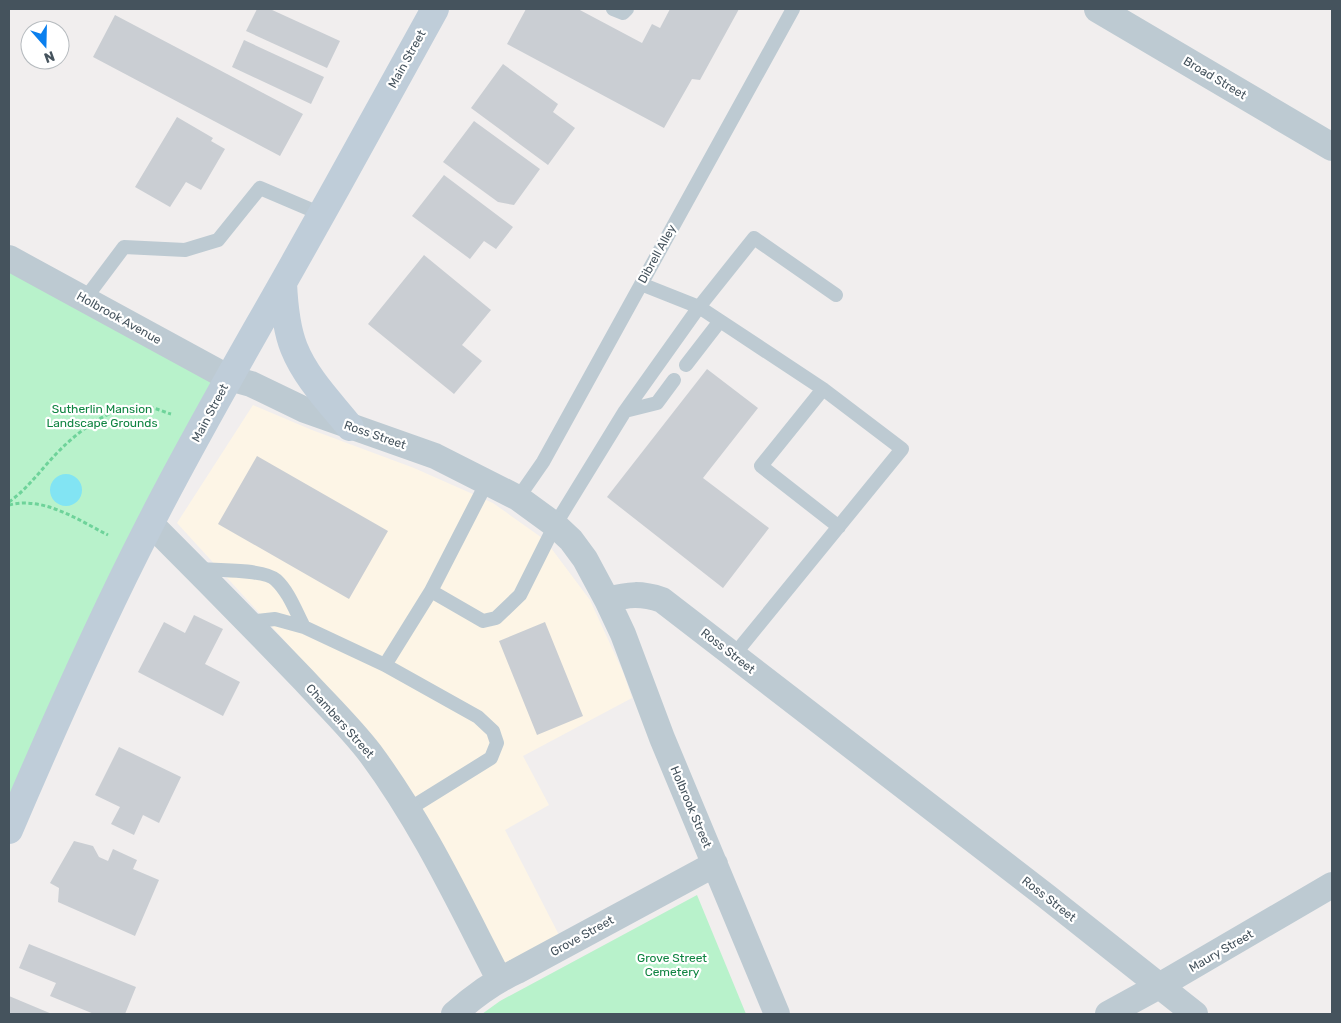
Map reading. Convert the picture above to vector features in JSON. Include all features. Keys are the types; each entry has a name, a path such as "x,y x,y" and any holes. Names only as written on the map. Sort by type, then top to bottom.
{"main road":[{"name":"Main Street","path":"10,824 105,614 150,523 435,9"},
{"path":"282,283 286,319 294,347 312,380 350,427"}],"street":[{"name":"Broad Street","path":"1098,9 1332,147"},
{"name":"Holbrook Avenue","path":"9,258 229,378"},
{"name":"Ross Street","path":"229,378 251,384 305,410 435,456 518,498 555,525 571,540 585,559 607,600 626,595 645,594 662,600 1046,896 1195,1014"},
{"name":"Chambers Street","path":"150,523 248,622 369,751 409,809 500,979"},
{"name":"Holbrook Street","path":"607,600 623,634 662,738 777,1014"},
{"name":"Grove Street","path":"454,1014 470,999 500,979 715,864"},
{"name":"Maury Street","path":"1108,1014 1160,986 1332,885"}],"lane":[{"path":"613,9 623,14 626,9"},
{"name":"Dibrell Alley","path":"518,498 543,462 792,9"},
{"path":"85,299 124,247 185,250 218,240 260,188 321,214"},
{"path":"431,592 483,621 496,618 520,595 555,525 625,411 698,308 754,238 836,295"},
{"path":"641,284 698,308 720,321 823,389 902,449 734,655"},
{"path":"686,365 720,321"},
{"path":"625,411 657,403 674,380"},
{"path":"823,389 761,466 838,527"},
{"path":"385,665 431,592 487,482"},
{"path":"195,569 250,572 275,579 285,591 304,627"},
{"path":"248,622 275,619 304,627 385,665 478,717 493,731 498,743 491,758 409,809"}],"path":[{"path":"9,504 62,447 85,429 110,414 128,407 149,407 171,414"},
{"path":"9,504 21,502 50,506 108,535"}],"shaded area":[{"path":"253,405 312,430 414,468 493,503 545,540 590,600 623,672 632,698 523,756 549,805 505,830 559,935 502,967 316,675 177,523"}],"green space":[{"name":"Sutherlin Mansion Landscape Grounds","path":"9,258 229,378 9,821"},
{"name":"Grove Street Cemetery","path":"697,895 746,1014 482,1014 500,1001"}],"water":[{"path":"66,474 77,479 82,490 77,501 66,506 55,501 50,490 55,479"}],"building":[{"path":"257,9 270,9 340,41 327,68 246,31"},
{"path":"526,9 578,9 642,43 652,24 660,28 670,9 739,9 700,80 692,79 664,128 507,44"},
{"path":"115,15 303,114 280,156 93,57"},
{"path":"244,40 324,77 311,104 232,67"},
{"path":"503,64 558,104 553,112 575,128 548,165 471,108"},
{"path":"177,117 213,138 211,141 225,149 201,190 186,182 170,207 135,187"},
{"path":"474,121 540,169 514,205 498,202 443,162"},
{"path":"444,175 513,227 496,249 484,241 470,259 412,216"},
{"path":"424,255 491,310 462,345 482,361 454,394 368,324"},
{"path":"707,369 758,408 703,478 769,528 723,588 607,497"},
{"path":"257,456 388,531 349,599 218,524"},
{"path":"194,615 223,629 205,664 240,682 223,716 138,672 164,622 185,633"},
{"path":"545,622 583,716 537,735 499,641"},
{"path":"119,747 181,777 159,823 143,815 134,835 111,824 120,807 95,795"},
{"path":"74,841 93,846 99,857 108,861 113,849 137,860 133,869 159,880 135,936 58,902 59,888 50,883"},
{"path":"29,944 136,987 125,1014 94,1014 50,996 56,983 19,968"},
{"path":"9,996 52,1014 9,1014"}]}
